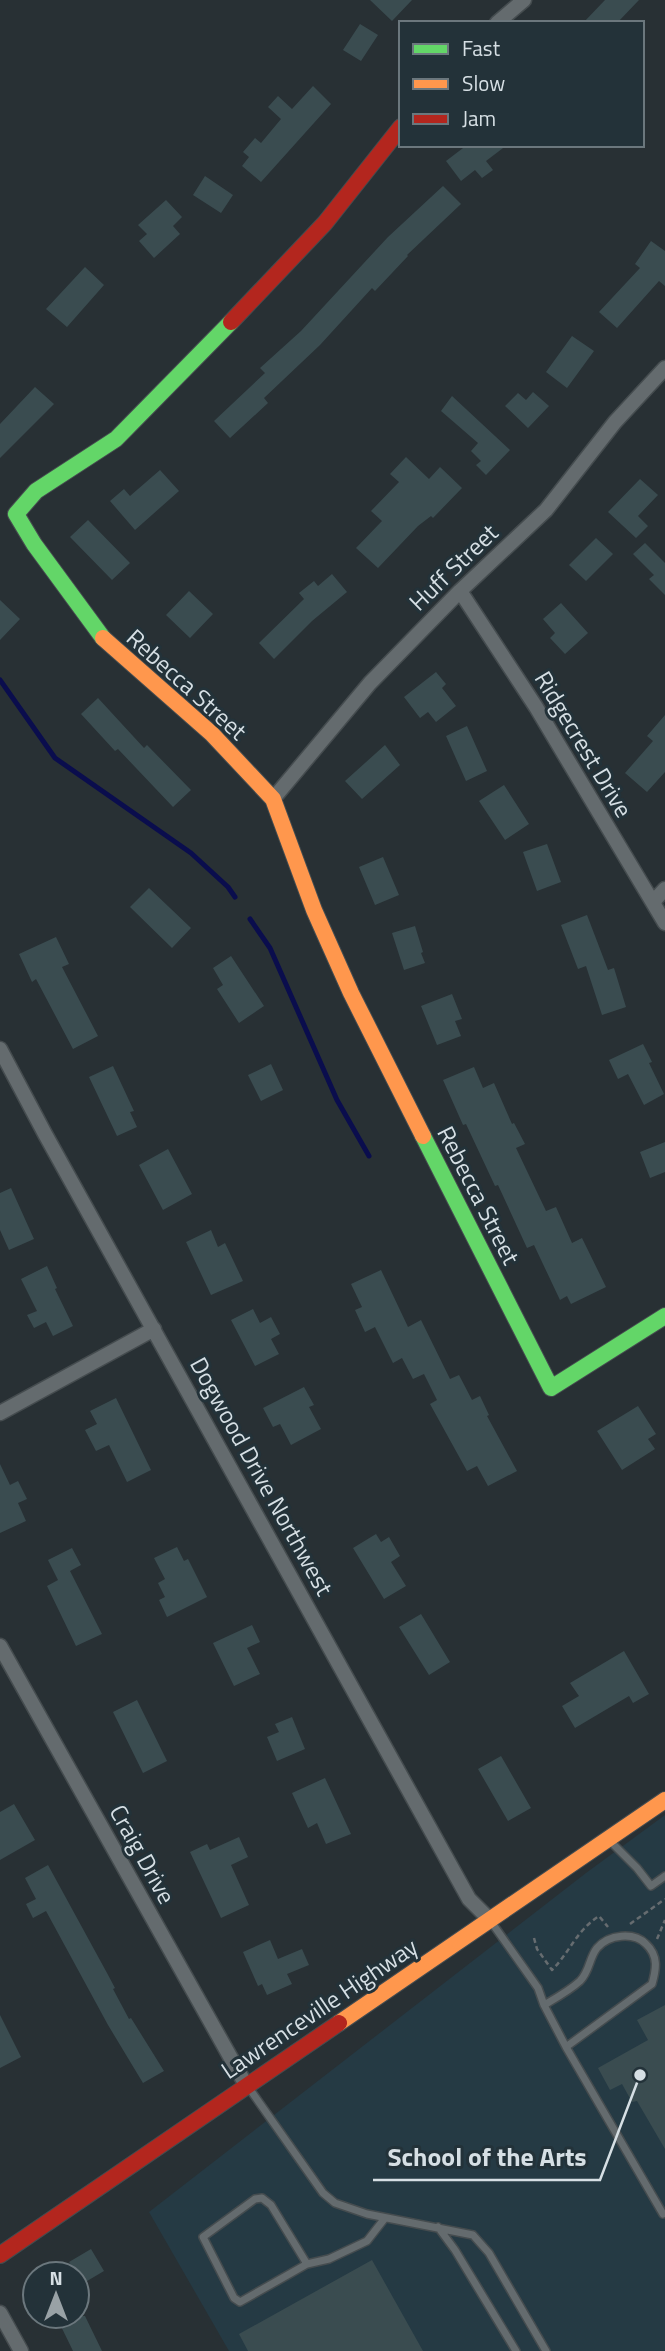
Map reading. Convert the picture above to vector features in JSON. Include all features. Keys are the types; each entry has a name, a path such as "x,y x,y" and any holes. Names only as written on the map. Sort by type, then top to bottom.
{"street":[{"path":"499,21 524,0"},
{"name":"Rebecca Street","path":"399,130 325,223 180,375 116,439 36,491 16,514 33,544 102,637 212,734 273,799 314,910 351,993 551,1388 665,1315"},
{"name":"Huff Street","path":"273,799 370,683 460,591 546,510 615,422 665,368"},
{"name":"Ridgecrest Drive","path":"460,591 536,707 665,923"},
{"path":"653,902 665,889"},
{"name":"Dogwood Drive Northwest","path":"0,1049 469,1899 490,1920"},
{"path":"0,1413 155,1329"},
{"name":"Craig Drive","path":"0,1646 246,2085"},
{"name":"Lawrenceville Highway","path":"0,2255 665,1800"},
{"path":"0,2313 21,2351"}],"lane":[{"path":"608,1839 651,1886 665,1876"},
{"path":"490,1920 538,1988 566,2047 663,2214"},
{"path":"544,2005 580,1981 587,1972 597,1948 613,1938 635,1937 652,1951 656,1961 652,1984 566,2047"},
{"path":"246,2085 323,2193 335,2203 367,2214 473,2235 489,2253 546,2351"},
{"path":"307,2264 271,2205 262,2198 255,2199 203,2237 234,2298 240,2302 307,2264 329,2259 367,2241 385,2218"},
{"path":"437,2227 456,2250 516,2351"}],"path":[{"path":"630,1924 665,1899"},
{"path":"657,1940 665,1920"}],"shaded area":[{"path":"665,1815 665,2351 229,2351 149,2212 586,1873"}],"building":[{"path":"370,0 412,0 392,21"},
{"path":"605,0 639,0 619,21 585,21"},
{"path":"360,24 378,35 361,61 343,50"},
{"path":"313,86 331,104 261,182 242,166 249,157 243,152 255,138 261,143 281,119 268,107 278,96 292,109"},
{"path":"464,147 504,147 486,161 493,170 482,178 475,170 461,181 446,161"},
{"path":"205,176 233,195 221,213 193,195"},
{"path":"443,186 461,204 407,255 375,291 372,288 320,345 264,398 268,403 230,438 214,421 265,373 260,368 301,331 388,237"},
{"path":"166,200 182,217 173,226 180,234 154,258 139,241 147,234 138,225"},
{"path":"651,241 665,251 665,286 659,281 617,328 599,312 640,268 635,264"},
{"path":"85,267 104,285 67,327 46,309"},
{"path":"572,336 594,351 567,388 546,372"},
{"path":"35,387 54,404 0,458 0,424"},
{"path":"533,392 549,406 528,428 505,406 518,393 526,400"},
{"path":"452,396 510,450 486,475 476,465 481,461 471,451 478,443 441,411"},
{"path":"406,457 429,479 440,467 462,488 433,518 431,516 418,526 378,568 356,548 382,521 371,511 399,482 390,474"},
{"path":"160,470 179,491 135,530 110,501 124,489 130,496"},
{"path":"640,479 658,495 638,516 648,526 636,538 608,512"},
{"path":"88,520 130,563 112,580 70,537"},
{"path":"596,538 613,554 586,581 569,565"},
{"path":"645,543 665,563 665,595 649,579 654,575 633,554"},
{"path":"332,574 347,592 312,621 274,659 259,643 304,599 299,593 314,581 318,586"},
{"path":"189,591 213,614 190,638 166,615"},
{"path":"0,600 20,619 0,640"},
{"path":"561,603 588,633 565,654 550,638 555,633 543,619"},
{"path":"436,672 446,684 442,688 456,706 436,722 428,712 420,718 404,697"},
{"path":"98,698 144,748 147,745 191,790 173,807 81,714"},
{"path":"665,715 665,772 647,792 625,773 653,741 647,736"},
{"path":"467,726 487,771 466,781 446,736"},
{"path":"385,745 400,765 362,799 345,781"},
{"path":"504,785 529,824 505,840 479,801"},
{"path":"547,844 561,882 537,891 523,852"},
{"path":"383,857 399,895 375,905 359,867"},
{"path":"149,888 191,928 172,948 130,907"},
{"path":"587,915 608,970 614,968 626,1007 602,1015 586,966 578,969 561,925"},
{"path":"415,926 425,963 404,970 392,933"},
{"path":"56,937 69,964 62,967 98,1036 73,1049 36,979 32,982 19,954"},
{"path":"231,956 264,1006 239,1023 217,989 223,985 213,968"},
{"path":"452,994 462,1019 455,1021 461,1036 437,1045 421,1006"},
{"path":"643,1044 664,1094 644,1105 628,1074 618,1079 609,1060"},
{"path":"271,1064 283,1090 261,1101 248,1075"},
{"path":"113,1066 134,1111 130,1112 137,1127 117,1136 89,1077"},
{"path":"474,1067 483,1088 494,1083 512,1124 514,1123 525,1144 516,1148 546,1211 556,1207 572,1243 582,1238 606,1287 571,1304 567,1296 560,1300 534,1245 527,1248 498,1185 495,1186 466,1124 463,1125 443,1080"},
{"path":"665,1142 665,1172 650,1178 640,1152"},
{"path":"168,1149 192,1194 163,1210 139,1165"},
{"path":"11,1188 34,1239 9,1250 0,1230 0,1193"},
{"path":"211,1230 218,1247 225,1243 243,1281 211,1295 186,1242"},
{"path":"47,1266 73,1326 53,1336 46,1322 34,1328 27,1315 37,1311 21,1279"},
{"path":"381,1270 408,1327 421,1320 450,1379 459,1375 472,1400 480,1396 489,1415 487,1416 517,1471 488,1486 477,1466 467,1471 430,1404 437,1400 424,1374 413,1379 402,1358 393,1363 375,1327 365,1332 355,1310 362,1307 351,1284"},
{"path":"253,1309 260,1323 271,1317 280,1334 271,1339 279,1354 255,1366 231,1320"},
{"path":"304,1387 314,1405 309,1407 321,1429 291,1445 280,1424 273,1427 263,1408"},
{"path":"116,1398 151,1470 127,1482 109,1445 96,1451 85,1430 97,1424 90,1411"},
{"path":"638,1406 656,1434 648,1439 655,1449 622,1470 597,1431"},
{"path":"0,1464 10,1485 18,1481 27,1499 18,1503 26,1521 0,1533"},
{"path":"376,1534 381,1542 389,1537 400,1556 391,1562 406,1586 384,1599 353,1548"},
{"path":"177,1547 184,1561 188,1559 207,1597 167,1617 159,1600 165,1597 158,1583 165,1579 154,1558"},
{"path":"72,1548 81,1565 70,1571 102,1634 76,1646 47,1586 58,1580 48,1560"},
{"path":"421,1614 450,1662 429,1675 399,1627"},
{"path":"252,1625 260,1642 247,1648 260,1674 234,1686 213,1643"},
{"path":"624,1651 649,1694 633,1703 629,1696 575,1728 562,1706 579,1696 570,1683"},
{"path":"137,1700 167,1761 143,1773 113,1712"},
{"path":"292,1717 305,1749 277,1761 267,1737 279,1732 275,1724"},
{"path":"501,1756 531,1808 508,1821 478,1769"},
{"path":"325,1778 351,1834 326,1844 317,1823 308,1828 292,1793"},
{"path":"14,1804 35,1840 0,1860 0,1812"},
{"path":"239,1837 248,1857 231,1865 249,1905 221,1918 190,1852 207,1844 210,1850"},
{"path":"48,1865 129,2019 131,2018 164,2071 143,2083 46,1911 33,1918 26,1904 36,1899 25,1878"},
{"path":"270,1940 278,1959 302,1949 309,1965 287,1974 292,1984 267,1995 262,1984 258,1986 243,1952"},
{"path":"665,2005 665,2149 637,2101 632,2102 622,2084 610,2090 598,2068 648,2040 637,2020"},
{"path":"0,2015 21,2057 0,2068"},
{"path":"91,2249 104,2271 91,2279 91,2260 72,2260"},
{"path":"372,2260 423,2351 248,2351 239,2334"},
{"path":"91,2328 102,2351 73,2351 63,2330"}],"waterway":[{"path":"0,680 55,758 191,853 228,887 235,897"},
{"path":"250,919 270,948 337,1100 369,1156"}],"traffic: fast":[{"path":"103,638 34,544 16,514 36,491 116,439 231,322"},
{"path":"423,1136 551,1388 665,1316"}],"traffic: slow":[{"path":"103,638 212,734 273,799 314,910 351,993 423,1136"},
{"path":"339,2023 665,1800"}],"traffic: jam":[{"path":"231,322 325,223 399,130"},
{"path":"0,2255 339,2023"}],"place":[{"name":"School of the Arts","path":"640,2075"}]}
